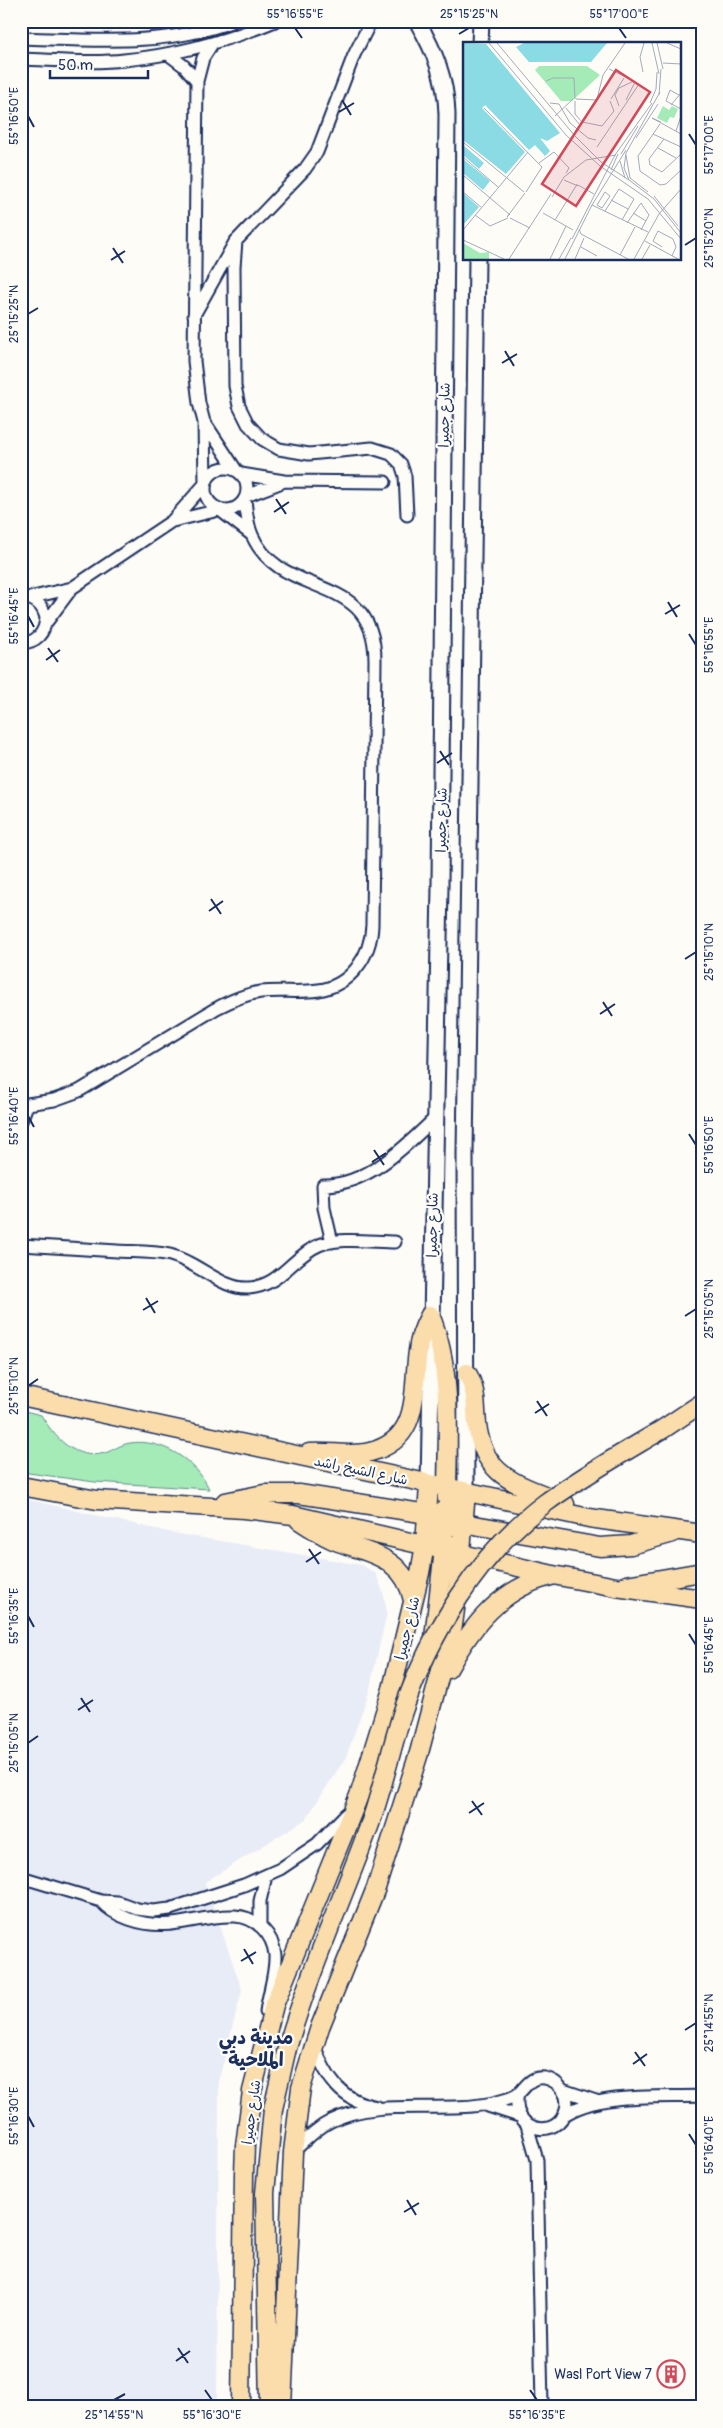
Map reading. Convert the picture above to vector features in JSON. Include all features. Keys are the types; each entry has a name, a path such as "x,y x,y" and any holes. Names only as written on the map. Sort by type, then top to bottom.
{"main road":[{"path":"291,1456 322,1452 368,1452 384,1447 398,1436 409,1421 412,1412 418,1350 430,1315"},
{"path":"430,1315 442,1346 447,1380 446,1519 453,1552 433,1659 434,1699"},
{"path":"467,1373 475,1392 480,1437 494,1466 517,1485 557,1500 589,1518"},
{"name":"شارع الشيخ راشد","path":"21,1396 291,1456 589,1518 676,1532 702,1534"},
{"path":"269,2407 265,2193 273,2109 286,2052 303,1996 376,1807 403,1711 432,1642 446,1616 489,1558 543,1505 702,1403"},
{"name":"شارع جميرا","path":"241,2407 245,2146 252,2091 274,2005 283,1980 360,1793 392,1689 425,1545 446,1519 429,1485"},
{"path":"21,1486 97,1500 213,1507 293,1515 553,1575 616,1587 702,1599"},
{"path":"446,1519 466,1492"},
{"path":"213,1507 246,1497 281,1493 446,1519 600,1547 646,1542 676,1532"},
{"path":"293,1515 321,1534 386,1559 406,1581 413,1602"},
{"path":"616,1587 657,1578 702,1572"},
{"path":"282,2407 293,2152 301,2088 314,2044 361,1928 390,1848 434,1699 454,1658 484,1615 510,1592 531,1582 553,1575"},
{"path":"660,1594 702,1611"}],"street":[{"path":"21,38 126,41 158,39 206,30 233,21"},
{"path":"21,59 123,60 168,54 212,44 275,21"},
{"path":"194,317 236,241 305,169 317,152 354,55 371,21"},
{"name":"شارع جميرا","path":"417,21 429,41 440,69 447,114 441,770 430,1315 429,1485"},
{"path":"480,42 481,21"},
{"path":"21,1121 24,1105 54,1100 79,1092 215,1009 237,998 262,992 312,990 334,986 356,969 367,953 372,925 374,639 366,620 353,604 336,592 305,582 284,571 265,555 252,535 207,500 204,422 196,383 194,317 197,81 203,58 212,44"},
{"path":"168,54 184,66 197,81"},
{"path":"236,241 234,267 235,386 239,406 248,424 262,439 289,452 309,454 372,448 392,454 404,470 407,515"},
{"name":"شارع جميرا","path":"466,1492 465,1155 477,260"},
{"path":"204,422 246,484 246,497 252,535"},
{"path":"21,643 37,638 72,588 172,522 205,484 210,474 220,469 284,481 385,482"},
{"path":"172,522 220,510 233,510 246,497 284,481"},
{"path":"24,597 72,588"},
{"path":"24,597 42,608 46,624"},
{"path":"332,1242 324,1208 323,1185 334,1185 361,1175 394,1155 435,1118"},
{"path":"21,1246 168,1255 192,1263 229,1286 247,1289 273,1281 312,1249 332,1242 395,1242"},
{"path":"21,1877 101,1900 114,1901 145,1910 161,1910 266,1876 293,1862 317,1844 344,1819 360,1793"},
{"path":"260,1926 260,1900 266,1876"},
{"path":"101,1900 108,1909 119,1915 148,1924 177,1924 233,1916 248,1918 260,1926 269,1937 275,1956 266,2012 266,2036"},
{"path":"314,2044 324,2068 341,2091 355,2101 386,2108"},
{"path":"519,2116 516,2101 518,2094 525,2084 537,2078 551,2080 563,2090 597,2101"},
{"path":"527,2125 534,2128 548,2128 559,2122 567,2103 563,2090"},
{"path":"293,2152 313,2133 330,2122 349,2114 386,2108 479,2105 518,2094"},
{"path":"563,2116 576,2108 597,2101 702,2096"},
{"path":"479,2105 504,2109 519,2116 527,2125 538,2160"},
{"path":"542,2407 538,2160 541,2144 548,2128"}],"shaded area":[{"path":"21,1498 173,1533 362,1565 376,1574 383,1592 387,1612 369,1692 346,1757 306,1819 205,1882 242,1990 219,2079 217,2407 21,2407"}],"green space":[{"path":"21,1410 41,1415 59,1439 75,1451 84,1454 105,1453 130,1443 142,1442 165,1448 177,1454 196,1469 209,1489 95,1482 21,1472"}],"place":[{"name":"Wasl Port View 7","path":"671,2374"}],"district":[{"name":"مدينة دبي الملاحية","path":"256,2048"}]}
